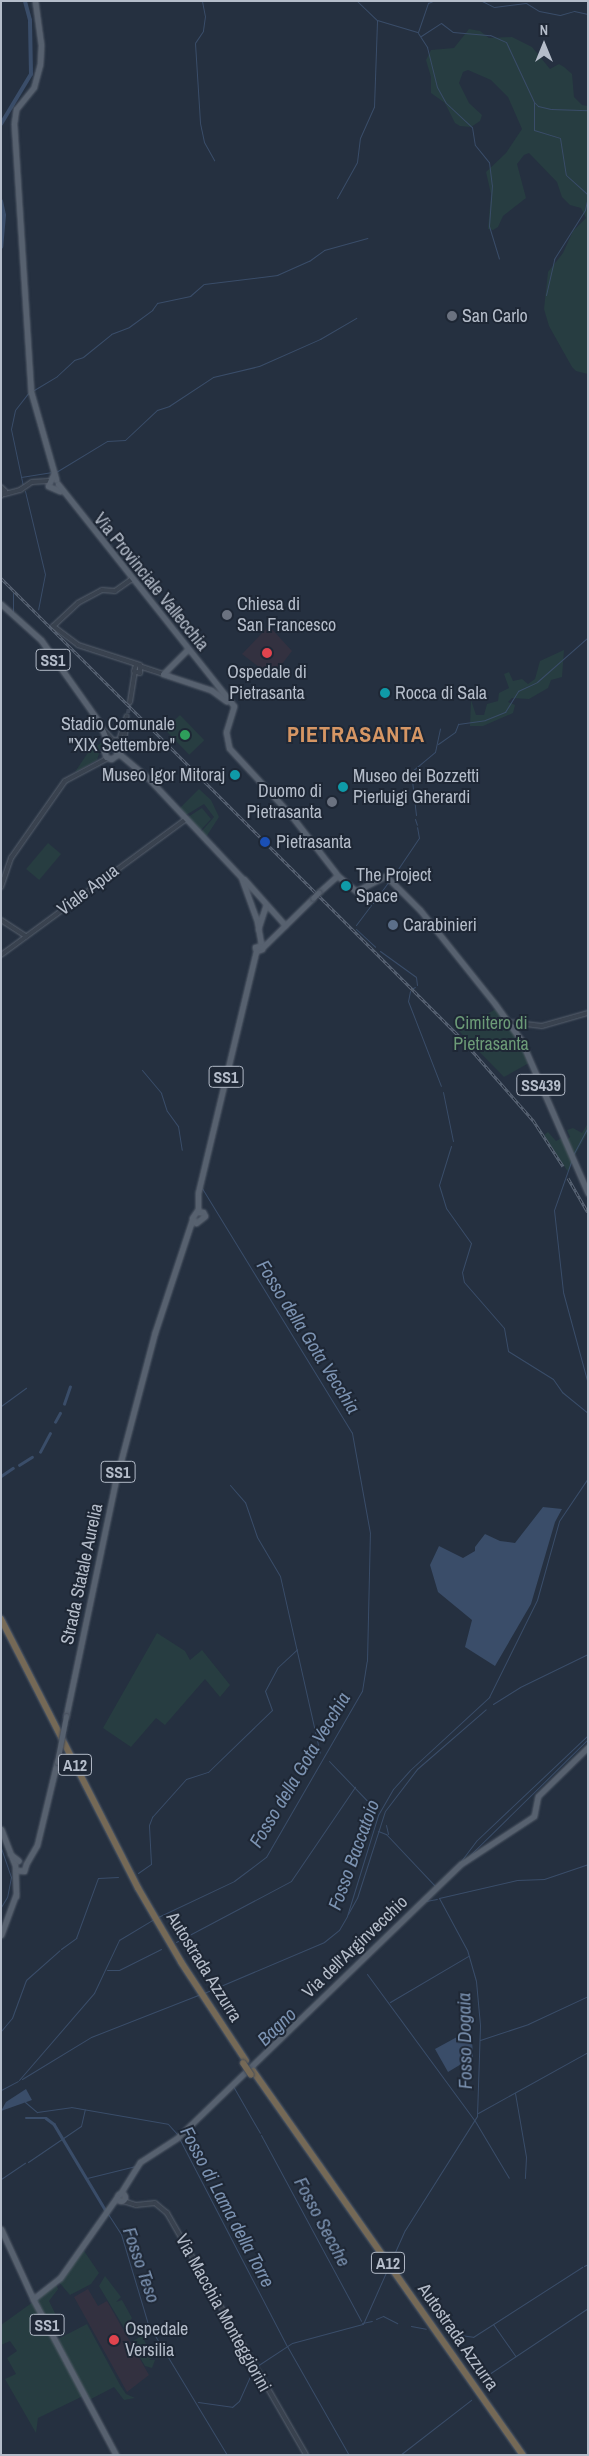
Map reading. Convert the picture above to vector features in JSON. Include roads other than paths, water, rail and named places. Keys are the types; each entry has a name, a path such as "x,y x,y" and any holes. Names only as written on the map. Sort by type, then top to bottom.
{"highway":[{"name":"Autostrada Azzurra","path":"1,1619 149,1911"},
{"name":"Autostrada Azzurra","path":"1,1628 149,1911 191,1982 252,2073 522,2455"}],"main road":[{"name":"Via Provinciale Vallecchia","path":"35,1 41,45 40,64 34,88 16,109 14,119 31,392 55,471 51,482 65,494 217,686 222,695 234,706 230,716 226,743 286,809 298,828 337,875"},
{"name":"SS1","path":"1,604 40,639 100,725 104,750"},
{"path":"188,649 163,674 222,695"},
{"path":"211,690 217,690 217,686"},
{"path":"100,725 115,749 184,817 285,923"},
{"path":"104,750 115,749"},
{"path":"111,758 115,749"},
{"path":"104,750 111,758 128,762"},
{"path":"259,948 337,875"},
{"name":"SS439","path":"337,875 351,889 358,891 384,876 420,910 509,1022 521,1040 588,1193"},
{"path":"242,877 258,928 259,948"},
{"path":"258,928 266,905"},
{"name":"Strada Statale Aurelia","path":"1,1935 16,1896 20,1866 39,1836 57,1762 115,1483 155,1332 186,1232 194,1221 197,1212 199,1190 252,963 259,948"},
{"name":"Strada Statale Aurelia","path":"194,1221 204,1219 199,1190"},
{"path":"197,1212 204,1212"},
{"name":"Via dell'Arginvecchio","path":"121,2197 124,2186 138,2165 178,2136 461,1864 534,1816 538,1796 588,1746"},
{"path":"1,1829 7,1847 20,1866"},
{"path":"34,2299 60,2278 112,2202 121,2197"},
{"name":"SS1","path":"1,2229 34,2299 115,2455"}],"street":[{"path":"3,492 12,492 32,482 51,482"},
{"path":"132,579 115,591 102,590 78,603 53,626 78,645 130,662 138,669 150,669 163,674"},
{"path":"130,702 138,669"},
{"path":"100,725 113,740 120,740 128,714 121,751 128,762"},
{"path":"115,749 122,741 126,726"},
{"path":"115,749 124,741"},
{"path":"98,762 104,750"},
{"path":"1,887 11,858 61,786 98,762 111,758"},
{"name":"Viale Apua","path":"1,955 184,817"},
{"path":"1,920 26,936"},
{"path":"18,932 34,930"},
{"path":"18,932 19,942"},
{"path":"509,1022 542,1026 588,1013"},
{"name":"Via Macchia Monteggiorini","path":"121,2197 131,2204 155,2203 167,2213 254,2368 306,2455"}],"water":[{"path":"543,1507 562,1509 555,1522 531,1604 495,1666 465,1647 472,1620 438,1592 430,1565 439,1546 463,1558 475,1551 475,1547 485,1534 500,1541 515,1543"},
{"path":"457,2037 472,2039 473,2057 448,2072 435,2049"},
{"path":"26,2089 32,2100 1,2111 6,2102"}],"waterway":[{"path":"1,124 31,74 30,20 25,1"},
{"path":"202,1 205,16 203,31 195,43 200,123 204,142 214,160"},
{"path":"357,1 377,20 417,32"},
{"path":"418,32 428,3 433,1"},
{"path":"482,1 494,7 526,3 539,11 560,15 574,11 588,14"},
{"path":"337,198 357,162 360,138 374,107 377,20"},
{"path":"421,36 441,23 453,32 490,35 506,42 534,102 534,130 560,138 566,175 588,195"},
{"path":"418,33 427,47 437,87 446,103 472,127 475,145 489,162 492,185 489,226 499,259"},
{"path":"534,102 538,106 551,109 588,110"},
{"path":"546,295 554,259 585,210 588,196"},
{"path":"1,201 4,215 1,247"},
{"path":"34,390 57,376 74,360 83,357 111,334 129,327 152,310 157,303 190,296 204,284 277,275 309,261 324,250 367,238"},
{"path":"56,472 107,441 125,440 157,410 169,406 213,377 259,366 320,339 356,318"},
{"path":"23,486 11,429 15,410 29,392"},
{"path":"21,477 51,472"},
{"path":"25,491 45,574 38,609"},
{"path":"13,593 13,613"},
{"path":"438,744 455,732 458,724 485,720 505,712 518,691 537,682 588,637"},
{"path":"416,815 411,772 435,752 440,729"},
{"path":"415,819 417,825"},
{"path":"398,869 419,838 417,827"},
{"path":"373,903 388,882"},
{"path":"356,925 371,905"},
{"path":"356,929 375,947"},
{"path":"380,951 416,977 417,985"},
{"path":"410,991 408,1001 441,1086"},
{"name":"Fosso della Gota Vecchia","path":"142,1070 161,1093 167,1111 178,1126 182,1150"},
{"path":"443,1092 453,1141"},
{"name":"Fosso Baccatoio","path":"573,1155 588,1127"},
{"path":"451,1146 439,1185 446,1208 471,1243 462,1272 464,1282 504,1328 508,1351 553,1379 562,1392 588,1413"},
{"name":"Fosso Baccatoio","path":"572,1159 554,1210 563,1292 588,1384"},
{"name":"Fosso della Gota Vecchia","path":"158,1917 234,1881 266,1857 362,1691 367,1661 370,1533 352,1433 202,1188"},
{"path":"64,1404 70,1387"},
{"path":"1,1406 26,1388"},
{"path":"55,1422 60,1413"},
{"path":"40,1452 50,1433"},
{"path":"19,1465 32,1457"},
{"path":"1,1476 13,1468"},
{"name":"Fosso Baccatoio","path":"204,1993 324,1942 339,1930 347,1916 378,1815 393,1789 410,1770 489,1697 537,1600 559,1521 588,1478"},
{"path":"230,1485 245,1502 257,1537 280,1576 320,1753"},
{"path":"138,1873 151,1864 149,1825 152,1817 186,1779 208,1772 272,1710 265,1691 278,1667 297,1649"},
{"path":"493,1704 520,1687 588,1654"},
{"path":"348,1914 357,1898 385,1811 417,1769 486,1709"},
{"path":"461,1861 477,1840 588,1735"},
{"path":"469,1856 588,1739"},
{"path":"329,1761 375,1809"},
{"path":"176,1942 291,1881 355,1787"},
{"path":"386,1825 388,1834"},
{"path":"378,1831 386,1834 435,1886"},
{"path":"1,1848 11,1877 7,1897 1,1907"},
{"name":"Fosso Dogaia","path":"391,2261 405,2230 477,2116 480,2025 476,1981 467,1950 439,1898 517,1880 544,1879 588,1864"},
{"path":"61,1949 76,1938 98,1878 118,1877"},
{"name":"Bagno","path":"426,1901 437,1899"},
{"path":"19,2080 94,1993 119,1940 154,1919"},
{"path":"107,1970 119,1970 161,1949"},
{"path":"1,2031 12,2018 26,1980 60,1950"},
{"path":"390,2002 468,1956"},
{"path":"367,1974 475,2121 509,2178"},
{"name":"Fosso Baccatoio","path":"22,2079 91,2037 198,1995"},
{"path":"480,2040 528,2024 588,1996"},
{"path":"478,2113 588,2052"},
{"name":"Fosso Baccatoio","path":"1,2090 18,2081"},
{"name":"Fosso Secche","path":"233,2086 260,2133"},
{"path":"515,2093 526,2157 525,2178"},
{"name":"Fosso di Lama della Torre","path":"25,2102 37,2112 71,2107 168,2124 178,2135"},
{"path":"28,2162 81,2126 85,2109"},
{"path":"26,2118 46,2118 54,2124 106,2211"},
{"name":"Fosso Secche","path":"261,2135 361,2321"},
{"name":"Fosso di Lama della Torre","path":"179,2138 287,2346 349,2455"},
{"path":"1,2179 25,2163"},
{"name":"Bagno","path":"87,2178 135,2166"},
{"name":"Fosso Teso","path":"108,2214 121,2234 148,2324 227,2455"},
{"path":"584,2266 588,2264"},
{"path":"446,2333 473,2337 582,2267"},
{"name":"Fosso Dogaia","path":"257,2366 292,2343 363,2324 387,2270"},
{"path":"486,2386 489,2374 588,2308"},
{"path":"376,2319 383,2316 397,2323"},
{"name":"Fosso Dogaia","path":"362,2323 372,2321"},
{"path":"493,2324 515,2356"},
{"path":"411,2326 426,2329"},
{"name":"Fosso Dogaia","path":"198,2402 232,2407 239,2401 254,2368"},
{"path":"400,2455 471,2400"}],"tunnel":[{"path":"128,713 130,702"}],"railway":[{"path":"1,578 460,1037 533,1120 563,1166"},
{"path":"568,1178 588,1212"}],"place":[{"name":"San Carlo","path":"452,316"},
{"name":"Chiesa di San Francesco","path":"227,615"},
{"name":"Ospedale di Pietrasanta","path":"267,653"},
{"name":"Rocca di Sala","path":"385,693"},
{"name":"Stadio Comunale \"XIX Settembre\"","path":"185,735"},
{"name":"Museo Igor Mitoraj","path":"235,775"},
{"name":"Museo dei Bozzetti Pierluigi Gherardi","path":"343,787"},
{"name":"Duomo di Pietrasanta","path":"332,802"},
{"name":"Pietrasanta","path":"265,842"},
{"name":"The Project Space","path":"346,886"},
{"name":"Carabinieri","path":"393,925"},
{"name":"Ospedale Versilia","path":"114,2340"}],"district":[{"name":"PIETRASANTA","path":"356,735"}],"park label":[{"name":"Cimitero di Pietrasanta","path":"491,1034"}]}
